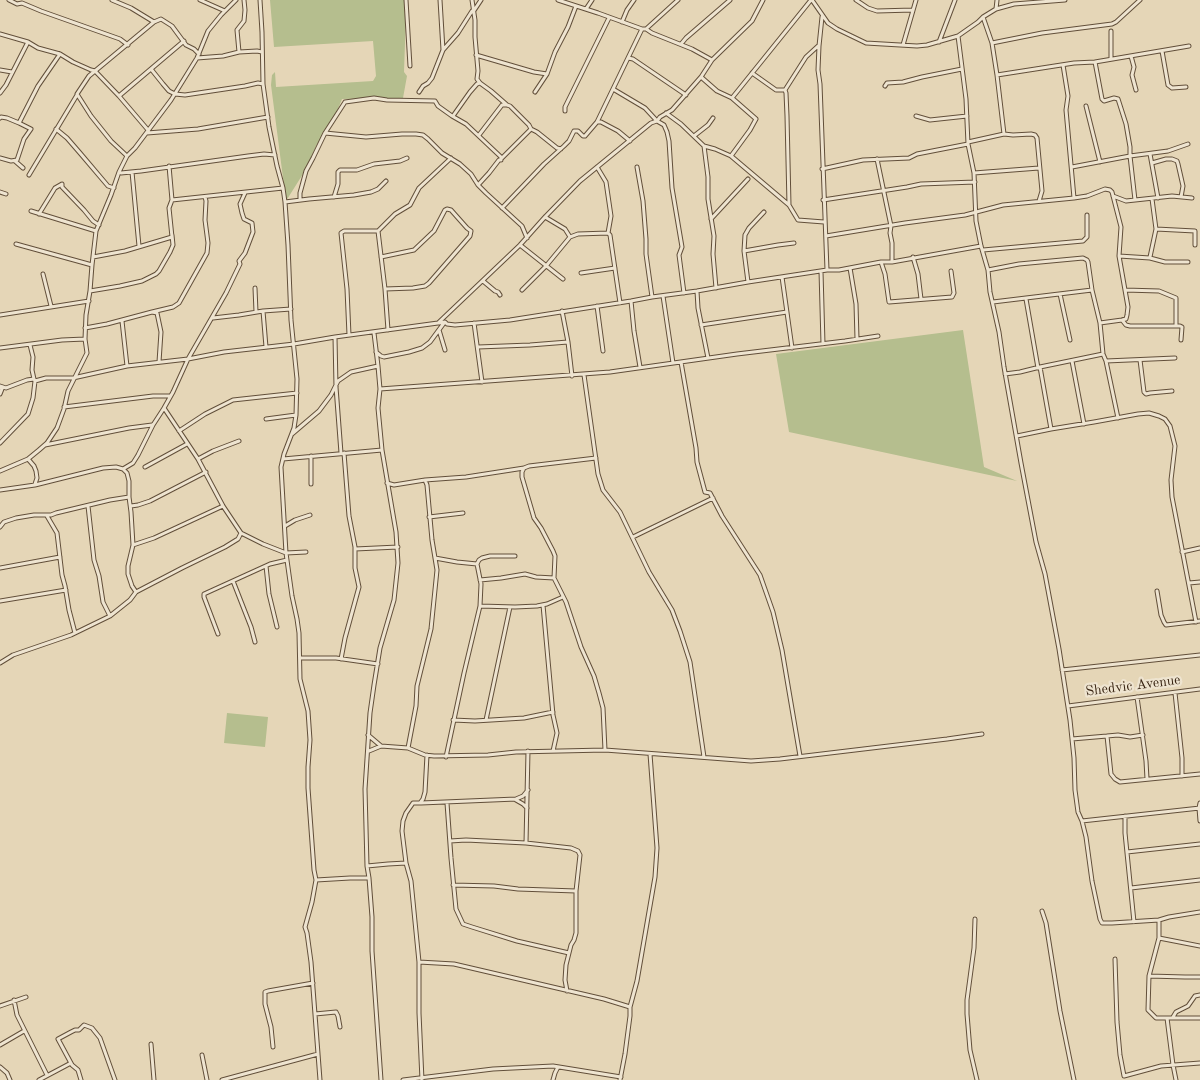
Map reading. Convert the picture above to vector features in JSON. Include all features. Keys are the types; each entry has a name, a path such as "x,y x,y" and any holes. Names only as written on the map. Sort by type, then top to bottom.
{"street":[{"path":"9,0 120,39 128,44"},
{"path":"112,0 131,8 154,22"},
{"path":"200,0 225,11"},
{"path":"0,470 28,459 47,443 56,428 73,378 86,356 85,328 96,231 114,188 118,172 127,156 161,115 175,94 198,56 208,31 236,0"},
{"path":"239,52 237,30 244,21 244,0"},
{"path":"260,0 263,84 285,202 291,326 297,393 294,428 282,459 281,467 286,553 299,633 302,689 308,711 310,740 308,788 316,880 305,927 309,943 313,983 320,1080"},
{"path":"406,0 410,66"},
{"path":"440,0 443,50"},
{"path":"472,0 475,20 477,79 510,106 531,129 538,132 560,149"},
{"path":"419,92 432,78 443,50 458,33 481,0"},
{"path":"558,0 644,29 682,44 712,60"},
{"path":"586,9 592,0"},
{"path":"622,22 634,0"},
{"path":"502,208 569,141 574,131 578,131 585,136 597,122 644,29 678,0"},
{"path":"682,44 686,38 730,0"},
{"path":"438,323 527,238 580,181 651,123 672,110 701,77 712,60 752,21 763,0"},
{"path":"732,98 812,0 828,23 866,43 917,46 958,36 996,9 1030,1 1064,0"},
{"path":"856,0 868,8 877,11 913,10"},
{"path":"903,45 916,0"},
{"path":"939,42 954,0"},
{"path":"996,9 997,0"},
{"path":"992,43 1042,33 1112,24 1140,0"},
{"path":"535,92 547,74 576,6"},
{"path":"822,16 818,46 818,70 827,270"},
{"path":"983,17 992,43 1004,134"},
{"path":"565,111 565,106 609,18"},
{"path":"29,175 89,76 154,22 161,19 172,26 186,45 194,49 198,56"},
{"path":"1111,31 1111,59"},
{"path":"0,34 60,54 95,71 148,131"},
{"path":"958,36 967,116 968,143 974,174 976,213 981,246 988,270 1036,542 1051,606 1068,706 1078,812 1086,837 1095,899 1102,923 1159,920 1169,916 1200,912"},
{"path":"119,96 184,41"},
{"path":"0,93 28,42"},
{"path":"789,205 785,90 806,58 818,46"},
{"path":"997,75 1095,62 1189,46"},
{"path":"1162,51 1168,85 1172,88 1186,87"},
{"path":"198,56 223,56 239,52 262,52"},
{"path":"20,123 38,86 60,54"},
{"path":"476,55 547,74"},
{"path":"1131,56 1134,67 1132,74 1136,90"},
{"path":"628,58 686,94"},
{"path":"1095,62 1102,100 1118,99 1126,124 1135,200"},
{"path":"1063,65 1068,96 1066,110 1074,198"},
{"path":"885,86 887,83 903,82 962,69"},
{"path":"0,70 12,72"},
{"path":"150,70 169,91 175,94 185,95 258,83 263,84"},
{"path":"752,72 776,90 785,90"},
{"path":"701,77 717,91 732,98 756,119 730,156"},
{"path":"453,116 470,92 480,83"},
{"path":"613,88 645,108 657,121 664,125 669,141 672,188 682,247 679,255 684,293"},
{"path":"77,94 111,142 127,156"},
{"path":"300,200 306,171 324,133 345,102 374,98 435,101 438,106 466,124 498,153 501,157 500,160"},
{"path":"478,135 502,105 507,105"},
{"path":"1086,106 1100,162"},
{"path":"666,113 682,124 704,146 730,156 789,205 798,220 824,222"},
{"path":"148,131 198,129 268,116"},
{"path":"916,116 930,120 967,116"},
{"path":"0,117 20,123 30,129 15,161"},
{"path":"694,136 708,125 713,118"},
{"path":"597,122 601,122 618,131 630,141"},
{"path":"56,129 67,138 108,186 114,188"},
{"path":"478,185 499,160 531,129"},
{"path":"324,133 366,137 402,134 423,135 442,153 471,174 478,185 522,226 527,238"},
{"path":"822,169 863,160 909,158 917,154 1004,134 1031,134 1035,135 1038,144 1042,191 1039,201"},
{"path":"1072,167 1168,151 1188,144"},
{"path":"704,146 708,177 708,199 714,236 713,254 716,288"},
{"path":"118,172 132,172 264,154 275,155"},
{"path":"1150,154 1158,198"},
{"path":"0,158 15,161 23,168"},
{"path":"334,198 338,184 338,172 340,170 357,170 374,164 400,161 407,158"},
{"path":"349,335 347,289 340,233 344,231 378,231 395,214 410,205 419,188 451,158"},
{"path":"877,159 891,226 892,262"},
{"path":"1152,163 1166,159 1177,161 1183,186 1181,197"},
{"path":"90,291 142,281 159,271 173,245 169,208 172,200 169,166"},
{"path":"597,167 606,182 611,216 608,233 610,234 620,303"},
{"path":"637,167 643,201 646,254 652,297"},
{"path":"974,174 1039,168"},
{"path":"132,172 139,246"},
{"path":"711,219 748,179"},
{"path":"285,202 334,198 371,192 378,189 386,181"},
{"path":"823,200 921,184 975,182"},
{"path":"38,214 55,188 62,184 62,187 93,221 99,225"},
{"path":"172,200 283,188"},
{"path":"826,236 976,213 981,210 1004,206 1074,198 1105,189 1110,190 1121,227 1120,256 1128,307 1126,319 1100,323"},
{"path":"0,192 6,194"},
{"path":"123,469 133,463 240,264 253,232 252,223 244,219 240,204 245,193"},
{"path":"1113,196 1126,201 1172,196 1192,198"},
{"path":"85,328 122,321 173,307 179,303 207,253 205,197"},
{"path":"1150,258 1156,229 1152,199"},
{"path":"381,257 414,250 434,231 447,209 451,210 471,231 470,236 429,284 413,288 385,290"},
{"path":"31,211 96,231"},
{"path":"748,282 744,251 746,232 764,212"},
{"path":"982,250 1083,241 1087,237 1087,215"},
{"path":"545,217 565,229 570,237"},
{"path":"1156,229 1195,231 1195,245"},
{"path":"378,231 388,330"},
{"path":"522,290 546,266 570,237 578,234 608,233"},
{"path":"93,257 109,255 172,237 172,234"},
{"path":"16,244 92,266"},
{"path":"744,251 794,244"},
{"path":"520,245 563,279"},
{"path":"2,389 27,380 73,378 127,366 445,322 455,325 510,320 827,270 892,262 981,246"},
{"path":"1120,256 1150,258 1165,262 1188,262"},
{"path":"913,257 918,274 921,299"},
{"path":"988,270 1019,264 1083,258 1087,260 1100,323 1103,354 1118,418"},
{"path":"881,262 885,274 889,302 952,297 954,293 951,271"},
{"path":"581,273 615,268"},
{"path":"850,268 856,304 858,339"},
{"path":"821,271 823,344"},
{"path":"43,274 51,306"},
{"path":"782,277 792,348"},
{"path":"483,281 500,295"},
{"path":"256,288 256,312"},
{"path":"993,302 1092,290"},
{"path":"1125,290 1159,291 1176,298 1176,326"},
{"path":"697,291 698,308 708,358"},
{"path":"1060,294 1070,340"},
{"path":"663,296 673,363"},
{"path":"1026,299 1051,429"},
{"path":"0,314 89,300"},
{"path":"631,301 640,368"},
{"path":"597,306 603,351"},
{"path":"212,318 291,309"},
{"path":"263,311 266,347"},
{"path":"562,311 572,376"},
{"path":"152,312 158,315 161,332 159,362"},
{"path":"701,325 787,312"},
{"path":"1122,320 1126,325 1130,326 1180,326 1182,327 1182,340"},
{"path":"122,321 127,366"},
{"path":"376,352 384,357 422,348 430,342 445,322"},
{"path":"474,323 482,382"},
{"path":"438,330 445,350"},
{"path":"374,333 380,390 378,408 382,450 398,547 396,591 380,648 372,702 365,789 367,866 372,917 372,951 381,1080"},
{"path":"380,390 584,375 878,336"},
{"path":"335,337 336,387 342,453 349,516 355,549 355,568 359,587 341,659"},
{"path":"0,348 85,339"},
{"path":"478,347 568,342"},
{"path":"0,443 28,414 33,398 33,357 30,345"},
{"path":"1005,374 1103,354"},
{"path":"1106,361 1175,358"},
{"path":"1140,360 1144,392 1150,394 1172,391"},
{"path":"1072,361 1084,424"},
{"path":"681,362 697,462 705,492 710,493 722,516 760,575 773,612 782,650 800,756"},
{"path":"292,434 318,411 331,395 338,381 351,372 378,366"},
{"path":"584,375 598,474 603,490 620,512 649,572 672,610 686,646 704,757"},
{"path":"179,431 205,414 233,400 297,393"},
{"path":"64,407 153,396 170,396"},
{"path":"164,408 206,472 223,506 241,534 286,553 306,552"},
{"path":"1017,436 1138,414 1149,413 1164,419 1170,426 1175,446 1171,480 1172,498 1198,621 1166,625 1160,615 1157,591"},
{"path":"266,419 296,415"},
{"path":"44,446 128,428 153,425"},
{"path":"294,428 301,427"},
{"path":"198,459 239,441"},
{"path":"145,467 187,444"},
{"path":"282,459 382,450"},
{"path":"311,456 311,484"},
{"path":"387,482 394,485 425,480 466,477 529,466 596,458"},
{"path":"28,459 34,466 38,478 35,485"},
{"path":"0,490 35,485 103,468 116,467 123,469 127,473 129,481 133,545 128,574 136,592"},
{"path":"524,468 522,476 534,518 555,556 554,578 566,602 599,693 603,708 605,750"},
{"path":"131,506 138,506 206,472"},
{"path":"408,748 416,706 417,686 431,629 437,570 425,480"},
{"path":"389,494 394,485"},
{"path":"0,527 4,522 16,518 34,515 47,516 129,497"},
{"path":"632,537 713,498"},
{"path":"88,506 94,560 104,602 110,616"},
{"path":"133,545 154,538 223,506"},
{"path":"429,518 463,513"},
{"path":"285,526 310,515"},
{"path":"47,516 57,533 62,575 75,633"},
{"path":"0,663 24,651 75,633 110,616 130,600 136,592 225,548 238,539 241,534"},
{"path":"355,549 398,547"},
{"path":"1182,552 1200,548"},
{"path":"446,756 480,606 479,560 490,556 515,556"},
{"path":"0,568 60,557"},
{"path":"435,558 478,564"},
{"path":"218,634 204,594 270,564 287,560"},
{"path":"266,566 269,594 277,627"},
{"path":"480,580 525,574 554,578"},
{"path":"234,581 255,642"},
{"path":"1189,582 1200,582"},
{"path":"0,602 66,590"},
{"path":"480,606 543,605 563,597"},
{"path":"543,605 553,712 557,733 553,751"},
{"path":"486,720 510,607"},
{"path":"1062,670 1200,655"},
{"path":"300,658 332,657 378,664"},
{"name":"Shedvic Avenue","path":"1068,706 1200,689"},
{"path":"1175,693 1182,758 1182,776"},
{"path":"1137,697 1147,779"},
{"path":"453,720 524,718 553,712"},
{"path":"368,752 381,746 408,748 427,756 605,750 751,761 982,734"},
{"path":"368,735 381,746"},
{"path":"1072,740 1118,735 1130,737 1142,735"},
{"path":"1107,736 1111,774 1120,782 1200,774"},
{"path":"526,843 528,752"},
{"path":"402,1080 523,1067 558,1067 621,1079 630,1007 637,981 656,877 657,848 650,754"},
{"path":"420,803 426,792 427,756"},
{"path":"422,1079 419,962 411,881 406,863 402,821 413,803 516,799 523,796 528,790"},
{"path":"516,799 528,809"},
{"path":"447,802 456,909 464,924 517,941 569,953"},
{"path":"1200,803 1200,821"},
{"path":"1082,821 1200,808"},
{"path":"1125,816 1134,922"},
{"path":"450,841 526,843 571,848 578,851 580,855 576,891 576,933 569,953 565,980 567,991"},
{"path":"1127,852 1200,844"},
{"path":"367,866 406,863"},
{"path":"316,880 369,878"},
{"path":"1131,888 1200,880"},
{"path":"453,885 576,891"},
{"path":"1042,911 1046,923 1060,1012 1074,1080"},
{"path":"975,919 967,1014 970,1050 977,1080"},
{"path":"1159,920 1159,938 1149,976 1148,1010 1156,1018 1200,1018"},
{"path":"1159,938 1200,946"},
{"path":"1115,960 1116,1022 1124,1078 1160,1066 1200,1063"},
{"path":"419,962 454,964 604,999 630,1007"},
{"path":"1149,976 1200,976"},
{"path":"273,1047 271,1027 265,1004 265,992 313,983"},
{"path":"1172,1018 1176,1012 1188,1006 1195,996 1200,995"},
{"path":"0,1006 26,997"},
{"path":"14,1000 17,1015 24,1031 47,1075"},
{"path":"315,1014 336,1012 340,1027"},
{"path":"1167,1018 1176,1080"},
{"path":"81,1080 78,1070 72,1065 58,1039 75,1030 79,1030 84,1025 92,1028 100,1038 114,1080"},
{"path":"0,1045 24,1031"},
{"path":"151,1044 154,1080"},
{"path":"222,1080 318,1054"},
{"path":"202,1056 207,1080"},
{"path":"41,1080 71,1063"},
{"path":"0,1067 7,1073 10,1080"},
{"path":"553,1080 554,1073 558,1067"}],"green space":[{"path":"270,0 404,0 406,14 404,72 407,76 403,98 342,99 336,114 316,146 308,166 286,201 271,85 272,75 275,72 276,87 373,81 376,76 373,41 274,47"},
{"path":"963,330 984,467 1017,481 789,432 776,354"},
{"path":"227,713 268,717 265,747 224,743"}]}
